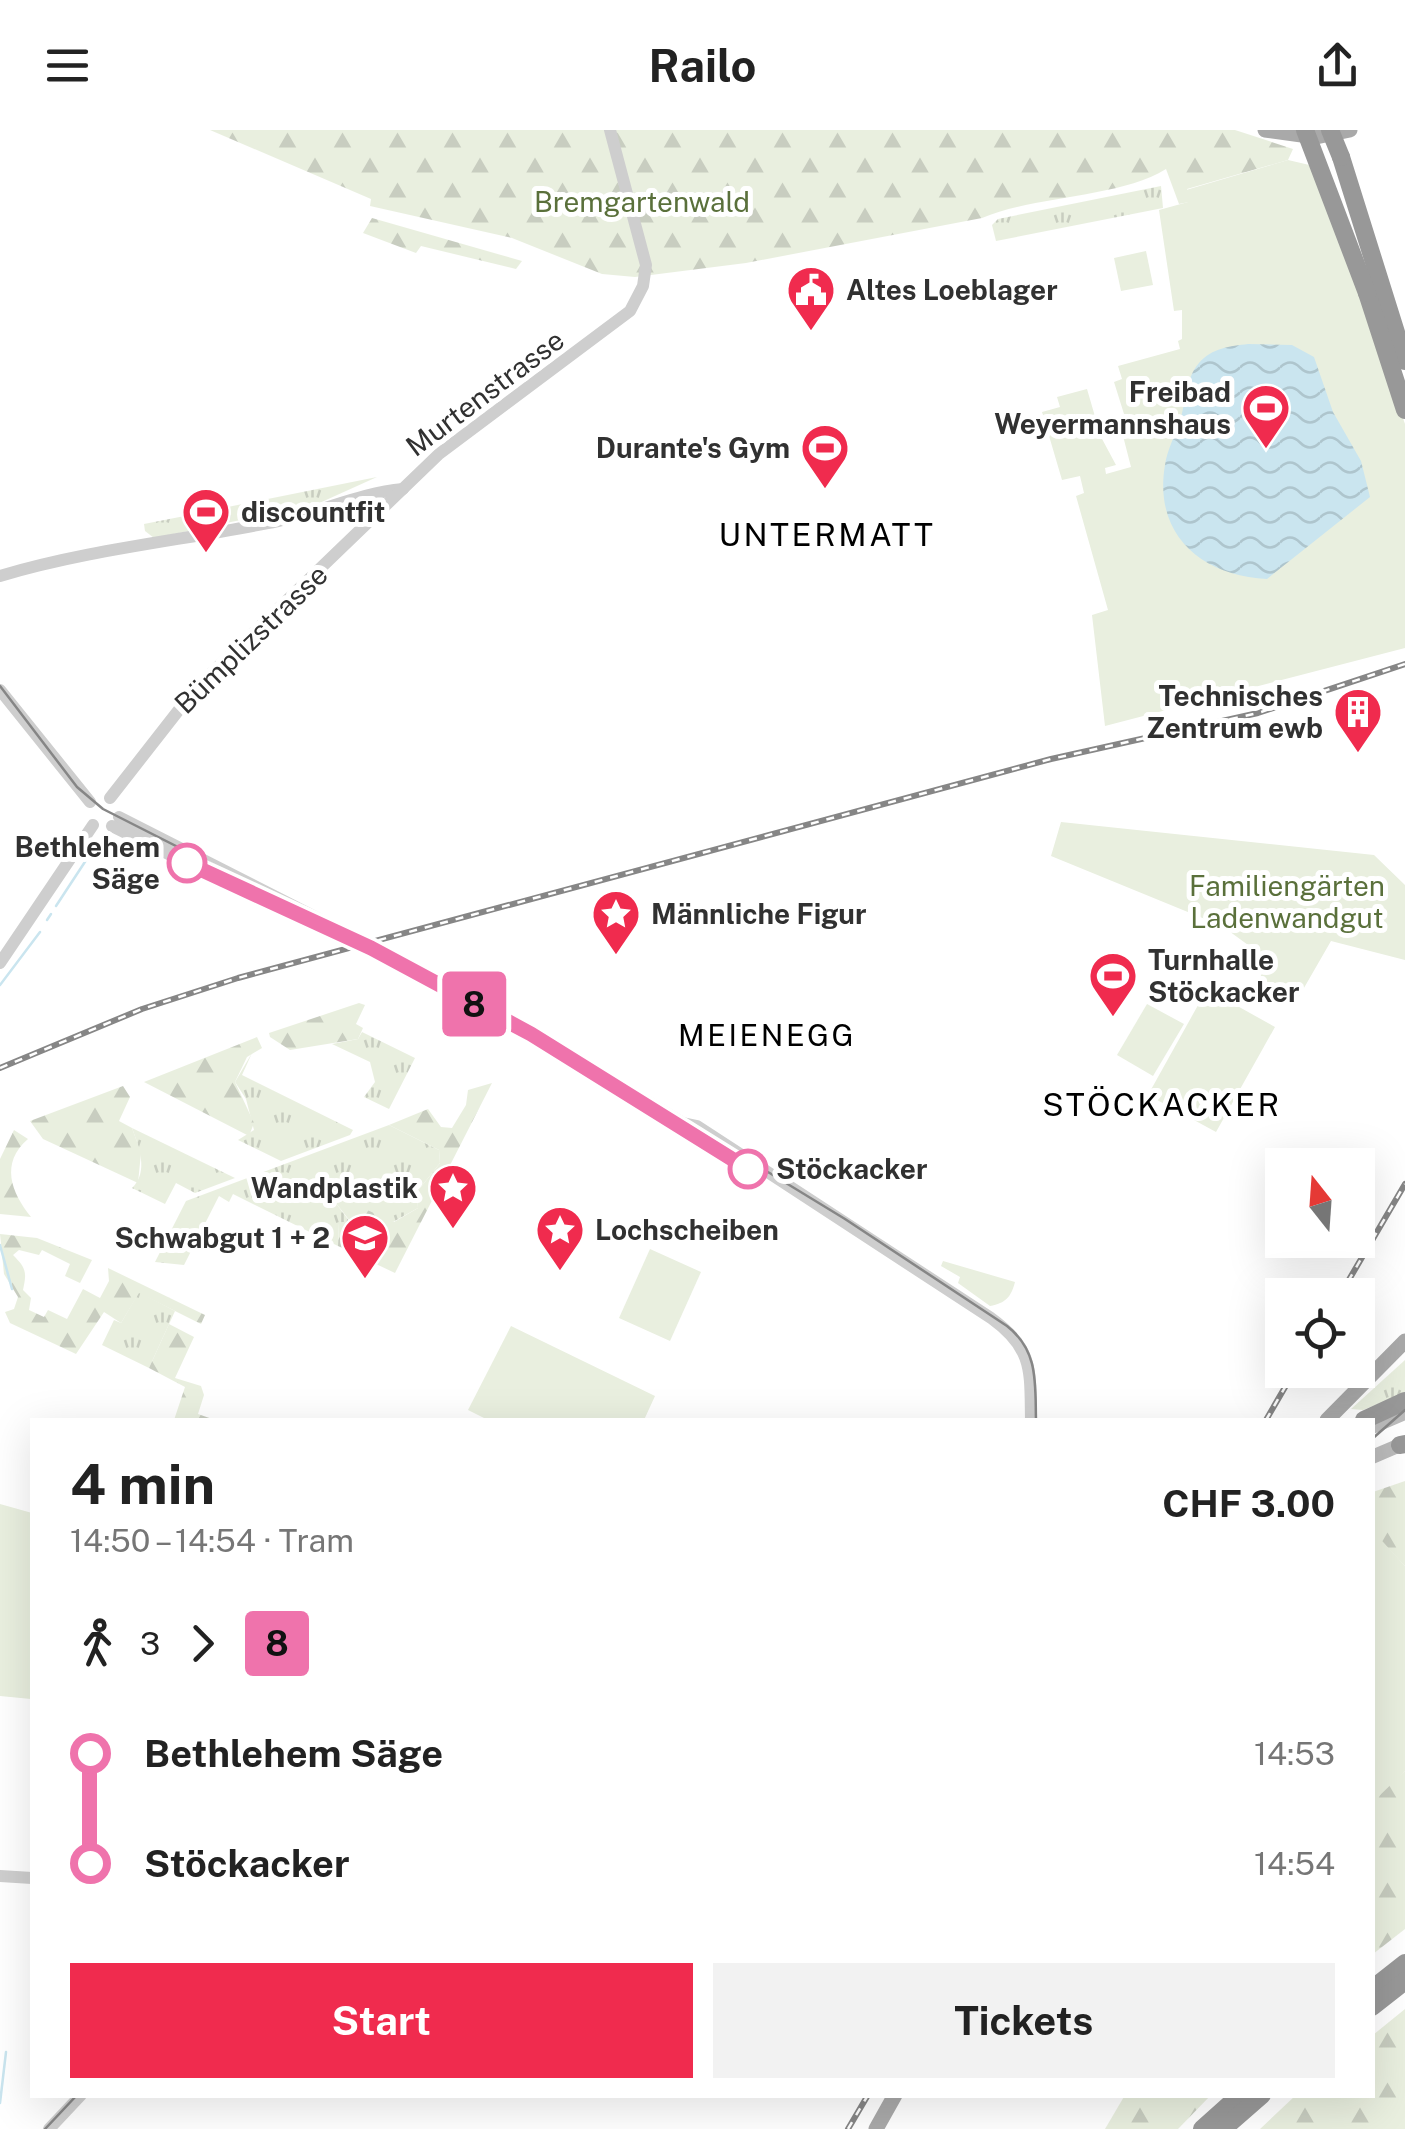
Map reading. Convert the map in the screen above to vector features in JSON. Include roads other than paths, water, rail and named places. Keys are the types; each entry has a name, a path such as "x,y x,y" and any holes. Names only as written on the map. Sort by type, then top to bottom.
{"highway":[{"path":"1332,130 1405,361"},
{"path":"1309,132 1405,410"},
{"path":"1368,1418 1405,1401"},
{"path":"1375,1986 1405,1963"},
{"path":"1375,2005 1405,1981"},
{"path":"1202,2129 1237,2098"},
{"path":"1223,2129 1259,2098"}],"main road":[{"path":"1266,130 1350,130"},
{"path":"1329,1418 1405,1341"},
{"path":"1375,1426 1405,1413"},
{"path":"1375,1456 1403,1444"},
{"path":"876,2129 893,2098"}],"street":[{"name":"Murtenstrasse","path":"0,576 49,562 278,520 367,493 404,489 454,440 630,310 643,286 646,265 610,130"},
{"name":"Murtenstrasse","path":"620,130 626,184"},
{"name":"Bümplizstrasse","path":"110,798 196,688 404,489"},
{"path":"0,690 90,802"},
{"path":"93,825 87,814 90,802 102,796 119,808 116,821"},
{"path":"2,957 93,825 116,821 198,856 209,867 516,1021 683,1123 702,1130 1012,1333 1029,1364 1031,1418"},
{"path":"0,1876 30,1878"},
{"path":"49,2129 78,2098"}],"water":[{"path":"1248,344 1292,345 1314,357 1333,412 1361,461 1370,497 1267,579 1222,570 1187,547 1167,512 1163,490 1166,459 1194,369 1215,351"}],"waterway":[{"path":"56,906 96,845"},
{"path":"47,920 51,914"},
{"path":"0,985 40,932"},
{"path":"0,1245 12,1289"},
{"path":"0,2103 6,2052"}],"tram line":[{"path":"0,686 77,787 103,809 517,1019 845,1219 1007,1326 1030,1357 1036,1418"},
{"name":"8","path":"187,863 371,948 531,1034 748,1169"},
{"path":"1375,1436 1405,1410"},
{"path":"45,2129 74,2098"}],"railway":[{"path":"0,1068 142,1009 238,978 1051,759 1258,713 1405,664"},
{"path":"1350,1278 1405,1184"},
{"path":"1267,1418 1285,1388"},
{"path":"848,2129 866,2098"}],"place":[{"name":"Altes Loeblager","path":"811,332"},
{"name":"Freibad Weyermannshaus","path":"1266,450"},
{"name":"Durante's Gym","path":"825,490"},
{"name":"discountfit","path":"206,554"},
{"name":"Technisches Zentrum ewb","path":"1358,754"},
{"name":"Bethlehem Säge","path":"187,863"},
{"name":"Männliche Figur","path":"616,956"},
{"name":"Turnhalle Stöckacker","path":"1113,1018"},
{"name":"Stöckacker","path":"748,1169"},
{"name":"Wandplastik","path":"453,1230"},
{"name":"Lochscheiben","path":"560,1272"},
{"name":"Schwabgut 1 + 2","path":"365,1280"}],"district":[{"name":"UNTERMATT","path":"827,535"},
{"name":"MEIENEGG","path":"767,1036"},
{"name":"STÖCKACKER","path":"1162,1105"}],"park label":[{"name":"Bremgartenwald","path":"642,202"},
{"name":"Familiengärten Ladenwandgut","path":"1287,902"}]}
